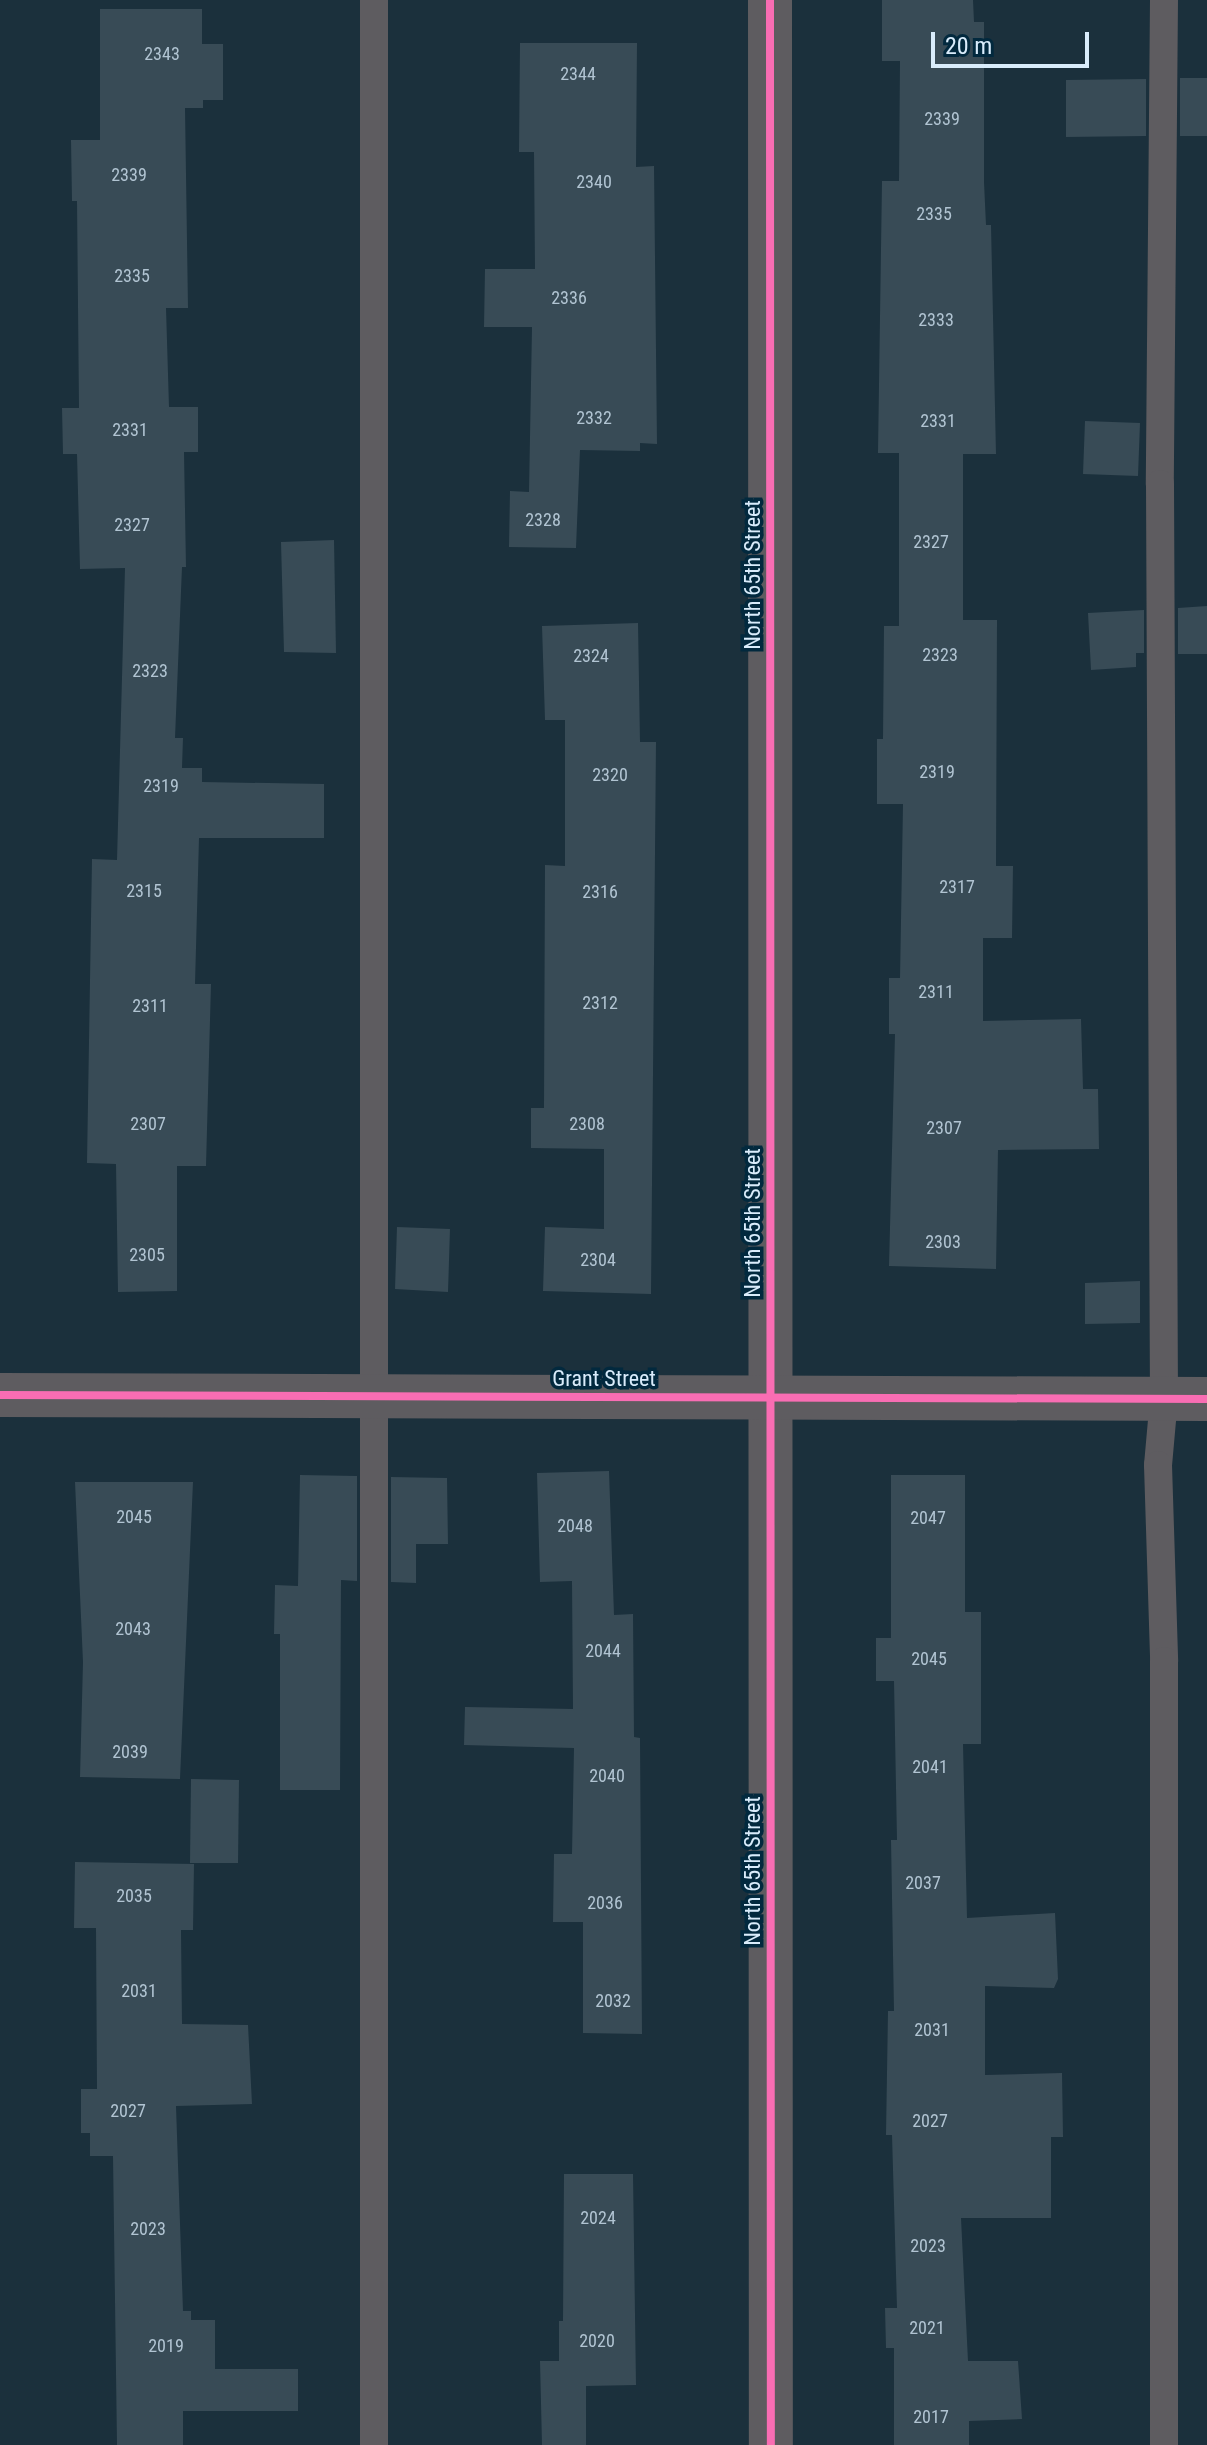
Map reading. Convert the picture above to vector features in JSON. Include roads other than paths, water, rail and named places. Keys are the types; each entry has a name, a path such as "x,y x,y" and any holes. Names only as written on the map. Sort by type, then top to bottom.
{"street":[{"name":"North 65th Street","path":"770,0 771,2445"},
{"name":"Grant Street","path":"0,1395 1207,1399"}],"lane":[{"path":"374,0 374,2445"},
{"path":"1164,0 1160,484 1164,1398 1158,1465 1164,1661 1164,2445"}]}
